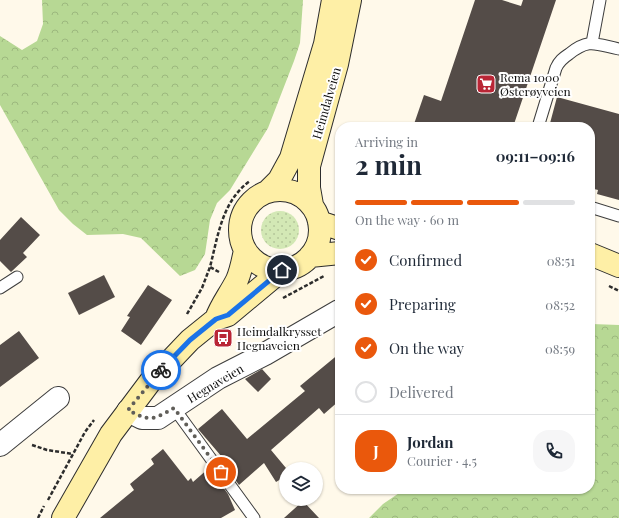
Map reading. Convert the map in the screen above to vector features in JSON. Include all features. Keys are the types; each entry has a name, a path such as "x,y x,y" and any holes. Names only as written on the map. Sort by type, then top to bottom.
{"main road":[{"name":"Heimdalveien","path":"259,186 278,180 291,158 325,44 332,0"},
{"name":"Heimdalveien","path":"315,214 308,176 309,166 344,38 350,0"},
{"path":"315,214 319,240 310,256 293,268 282,270 261,265 253,260 245,250 240,233 242,216 251,203 259,186 291,192 304,198 315,214 335,226"},
{"path":"216,319 220,306 236,281 242,265 245,250"},
{"path":"310,256 335,253"},
{"path":"595,256 619,266"},
{"path":"63,518 111,434 128,410 170,360 190,340 216,319 228,315 282,270"}],"street":[{"name":"Hegnaveien","path":"128,410 148,419 158,418 218,378 265,354 335,314"},
{"path":"0,445 58,398"}],"lane":[{"path":"592,43 600,0"},
{"path":"540,122 558,63 580,45 592,43 619,49"},
{"path":"595,209 619,216"},
{"path":"0,288 17,277"},
{"name":"Hegnaveien","path":"174,408 254,518"}],"path":[{"path":"223,274 210,267 220,225 229,204 240,188 259,186"},
{"path":"607,285 619,291"},
{"path":"17,431 23,439 36,448 73,454"}],"green space":[{"path":"42,0 303,0 300,43 268,128 230,190 217,203 210,220 205,254 195,270 180,276 141,238 123,234 87,235 59,210 0,105 0,36 22,50 37,41 43,24"},
{"path":"276,211 284,211 291,214 296,219 299,230 296,241 291,246 284,249 276,249 269,246 264,241 261,234 261,226 264,219 269,214"},
{"path":"595,324 619,325 619,518 369,518 383,504 398,494 595,494"}],"building":[{"path":"475,0 502,0 521,6 523,0 556,0 515,122 415,122 424,95 441,101"},
{"path":"557,97 619,114 619,200 597,194 598,190 595,189 595,122 550,122"},
{"path":"21,217 40,235 23,253 27,257 11,272 0,261 0,240"},
{"path":"104,275 115,297 79,315 68,293"},
{"path":"148,285 172,300 141,345 121,331 130,317 127,316"},
{"path":"19,331 39,358 0,387 0,345"},
{"path":"335,357 335,404 324,414 319,408 271,450 281,462 279,462 279,480 276,482 264,463 239,485 220,459 222,457 198,429 222,409 247,439 305,391 300,386"},
{"path":"262,369 271,379 258,392 245,379"},
{"path":"163,449 188,481 191,478 193,482 209,468 228,494 235,510 221,518 100,518 134,490 130,484 154,464 151,459"},
{"path":"297,506 308,506 319,518 284,518"}],"way so far":[{"path":"161,370 128,410 142,418 148,419 158,418 174,408 221,472"}],"place":[{"name":"Rema 1000 Østerøyveien","path":"486,84"},
{"name":"Heimdalkrysset Hegnaveien","path":"223,338"}],"route":[{"path":"161,370 190,340 216,319 228,315 282,270"}]}
